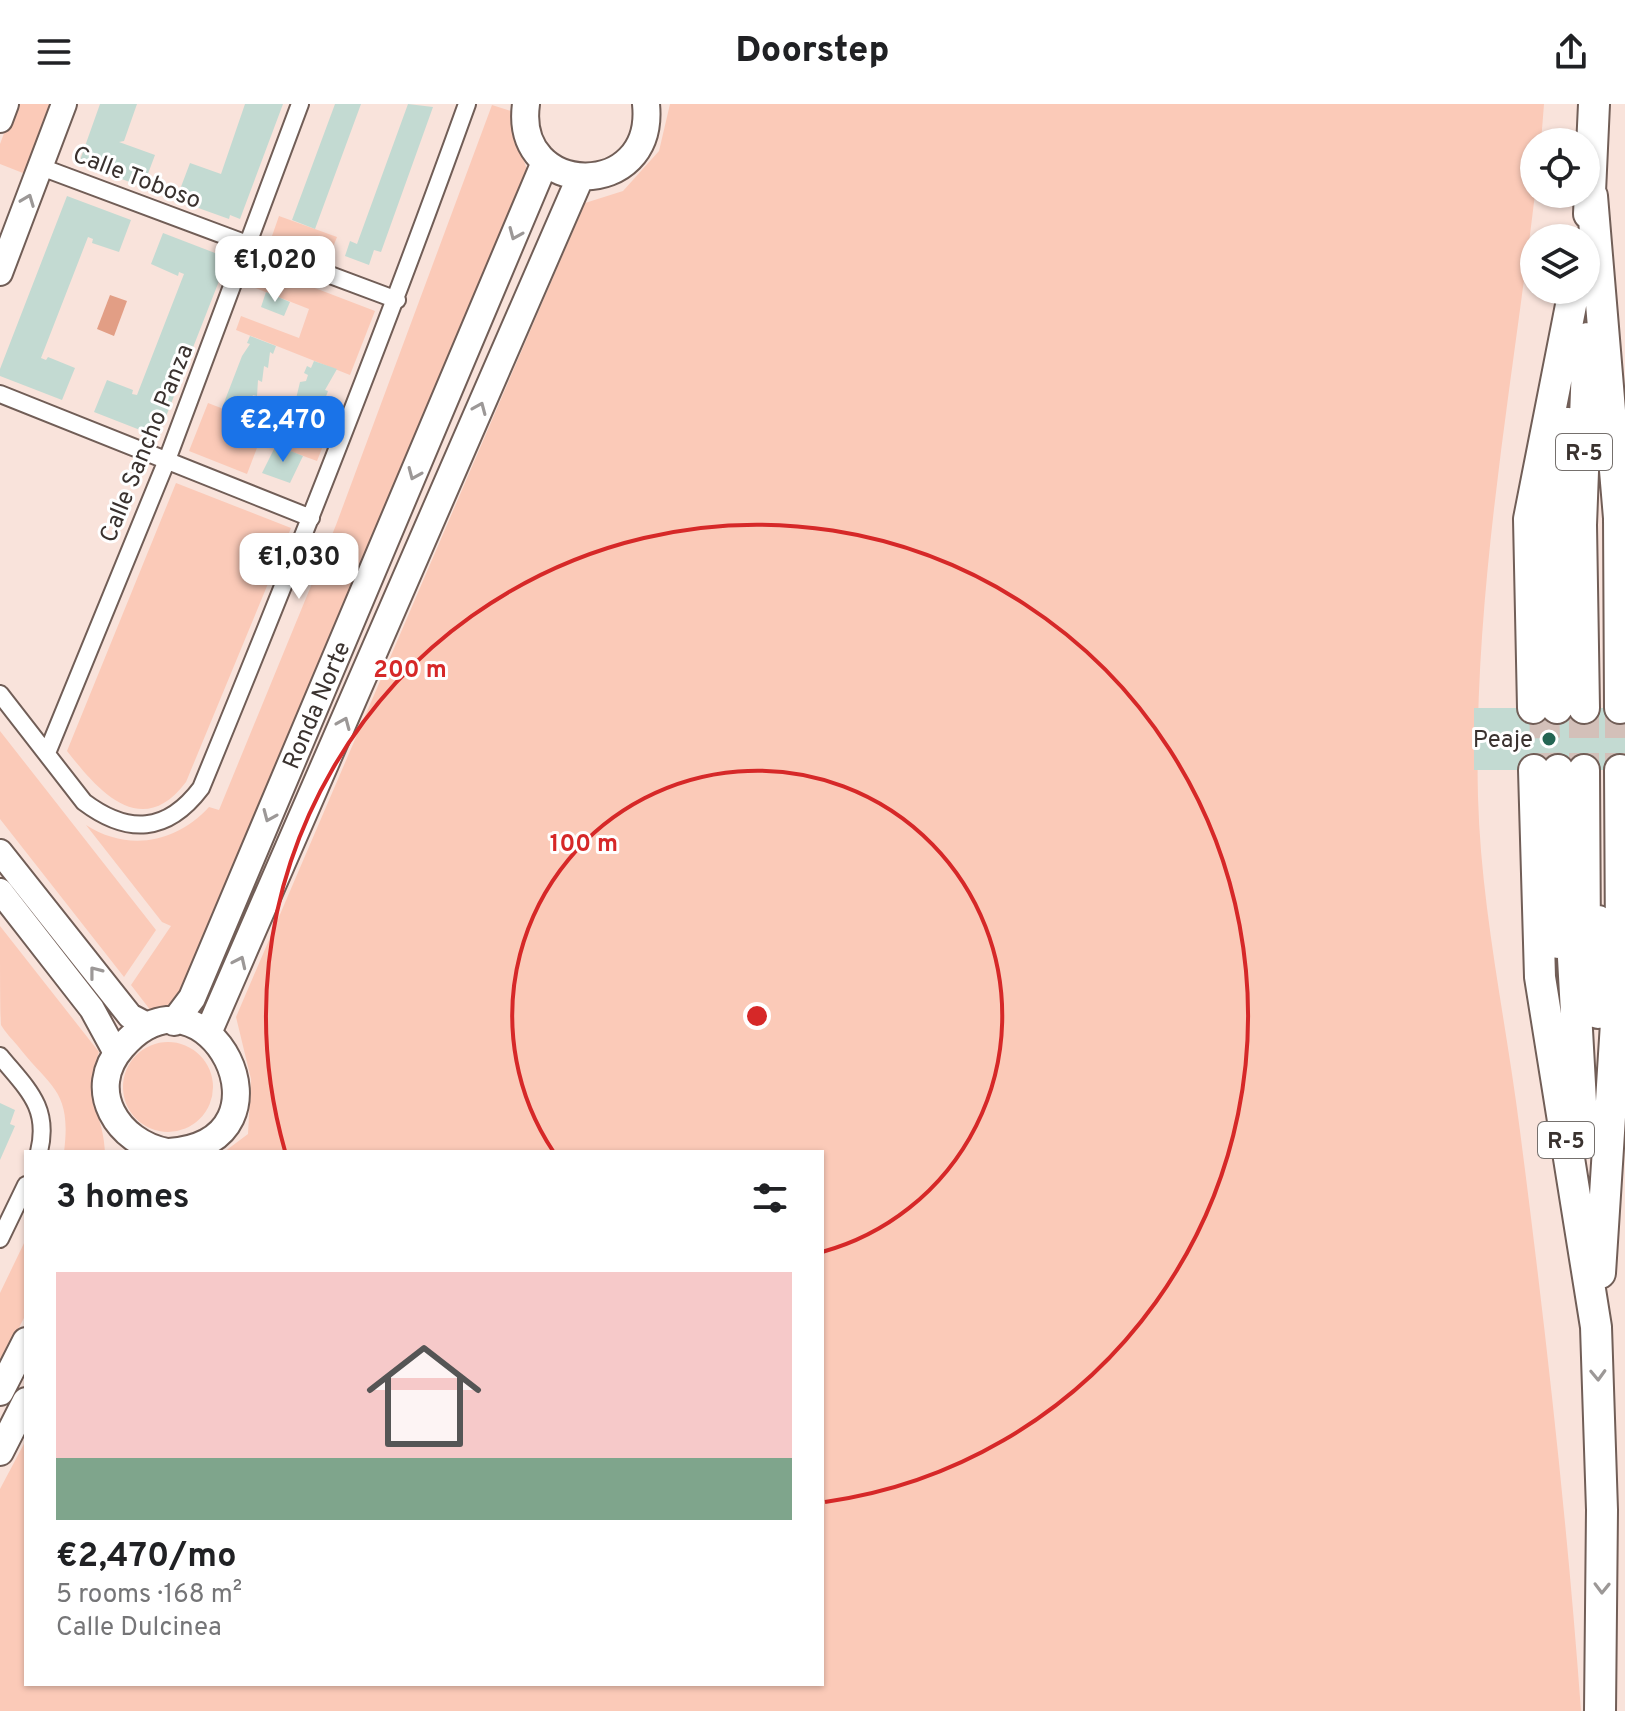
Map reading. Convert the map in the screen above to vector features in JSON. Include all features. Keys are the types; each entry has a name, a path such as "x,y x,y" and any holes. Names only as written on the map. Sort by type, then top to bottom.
{"highway":[{"name":"R-5","path":"1593,128 1594,104"},
{"name":"R-5","path":"1576,708 1592,208"},
{"name":"R-5","path":"1594,208 1625,358"},
{"name":"R-5","path":"1594,208 1625,399"},
{"name":"R-5","path":"1594,208 1625,457"},
{"name":"R-5","path":"1576,708 1529,519 1578,304"},
{"name":"R-5","path":"1576,708 1568,531 1580,304"},
{"name":"R-5","path":"1596,1327 1540,977 1577,770 1585,952 1602,1510 1600,1711"},
{"name":"R-5","path":"1596,1327 1625,1043"},
{"name":"R-5","path":"1596,1327 1625,1100"},
{"name":"R-5","path":"1596,1327 1625,1150"}],"main road":[{"path":"0,120 6,104"},
{"path":"0,273 64,104"},
{"path":"524,106 527,133 545,162 561,173 580,178 609,173 633,156 643,139 646,104"},
{"name":"Ronda Norte","path":"116,1053 130,1037 162,1024 192,998 545,162"},
{"name":"Ronda Norte","path":"208,1033 580,178"},
{"path":"0,852 130,1016 208,1033 224,1048 234,1068 237,1090 232,1112 220,1131 202,1145 178,1150"},
{"path":"0,891 92,1009 116,1053 109,1072 107,1092 119,1140 134,1141 162,1150"},
{"path":"0,1392 24,1345"},
{"path":"0,1452 24,1405"}],"street":[{"name":"Calle Sancho Panza","path":"47,753 167,460 250,245 300,104"},
{"path":"0,694 84,802 112,820 130,825 148,825 181,811 201,788 397,300 467,104"},
{"name":"Calle Toboso","path":"41,167 397,300"},
{"path":"0,394 311,518"},
{"path":"0,1056 39,1104 44,1132 40,1150"},
{"path":"0,1239 24,1189"}],"shaded area":[{"path":"15,104 55,104 28,175 0,164 0,144"},
{"path":"670,104 1544,104 1542,128 1520,128 1520,208 1533,208 1531,224 1520,224 1520,304 1481,646 1478,797 1489,923 1520,1131 1547,1348 1581,1711 0,1711 0,1489 24,1444 24,1686 824,1686 824,1150 227,1150 248,1134 251,1079 236,1017 585,203 623,191 659,151"},
{"path":"492,105 511,111 515,136 529,175 180,999 168,1009 151,1011 131,985 171,926 162,922 86,825 118,839 151,840 182,829 209,807 219,810 336,525"},
{"path":"279,216 337,237 329,257 272,236"},
{"path":"260,267 375,311 350,375 236,330 241,316 299,338 309,309 253,287"},
{"path":"110,295 127,301 114,336 97,329"},
{"path":"276,396 334,418 317,461 260,440 247,474 189,451 208,403 265,425"},
{"path":"176,483 291,528 186,782 169,799 153,808 136,809 106,793 67,751"},
{"path":"0,731 156,930 124,977 0,819"},
{"path":"0,926 99,1052 92,1082 105,1150 64,1150 65,1115 56,1091 1,1025"},
{"path":"168,1042 185,1046 200,1055 209,1070 213,1087 209,1104 200,1119 185,1128 168,1132 151,1128 136,1119 127,1104 123,1087 127,1070 136,1055 151,1046"},
{"path":"24,1243 24,1318 0,1365 0,1293"}],"building":[{"path":"100,104 137,104 124,141 119,142 155,155 143,187 79,163"},
{"path":"245,104 283,104 240,219 230,215 229,219 176,200 190,163 221,174"},
{"path":"335,104 361,104 315,229 292,220"},
{"path":"408,104 433,107 381,252 374,250 369,265 345,256 350,241 357,244"},
{"path":"67,196 131,220 119,252 92,243 93,239 88,237 41,358 46,360 48,357 75,368 62,400 0,376 0,369"},
{"path":"163,233 228,258 158,437 94,412 107,380 133,390 132,394 137,395 184,274 179,272 178,276 151,264"},
{"path":"266,292 290,302 284,316 261,307"},
{"path":"250,336 276,346 273,354 270,352 268,368 264,366 262,382 258,380 257,396 253,395 250,402 254,404 252,411 247,409 244,417 222,408 242,356 250,344 247,343"},
{"path":"314,361 337,369 325,390 328,391 320,413 295,403 300,382 306,381 308,375 304,373 307,366 311,368"},
{"path":"276,445 303,456 290,483 262,473"},
{"name":"Peaje","path":"1474,708 1625,708 1625,770 1474,770"},
{"path":"0,1103 15,1110 10,1124 15,1126 0,1160"}],"tunnel":[{"path":"1544,708 1546,770"},
{"path":"1584,708 1584,770"},
{"path":"1620,708 1620,770"}],"place":[{"name":"Peaje","path":"1549,739"}]}
